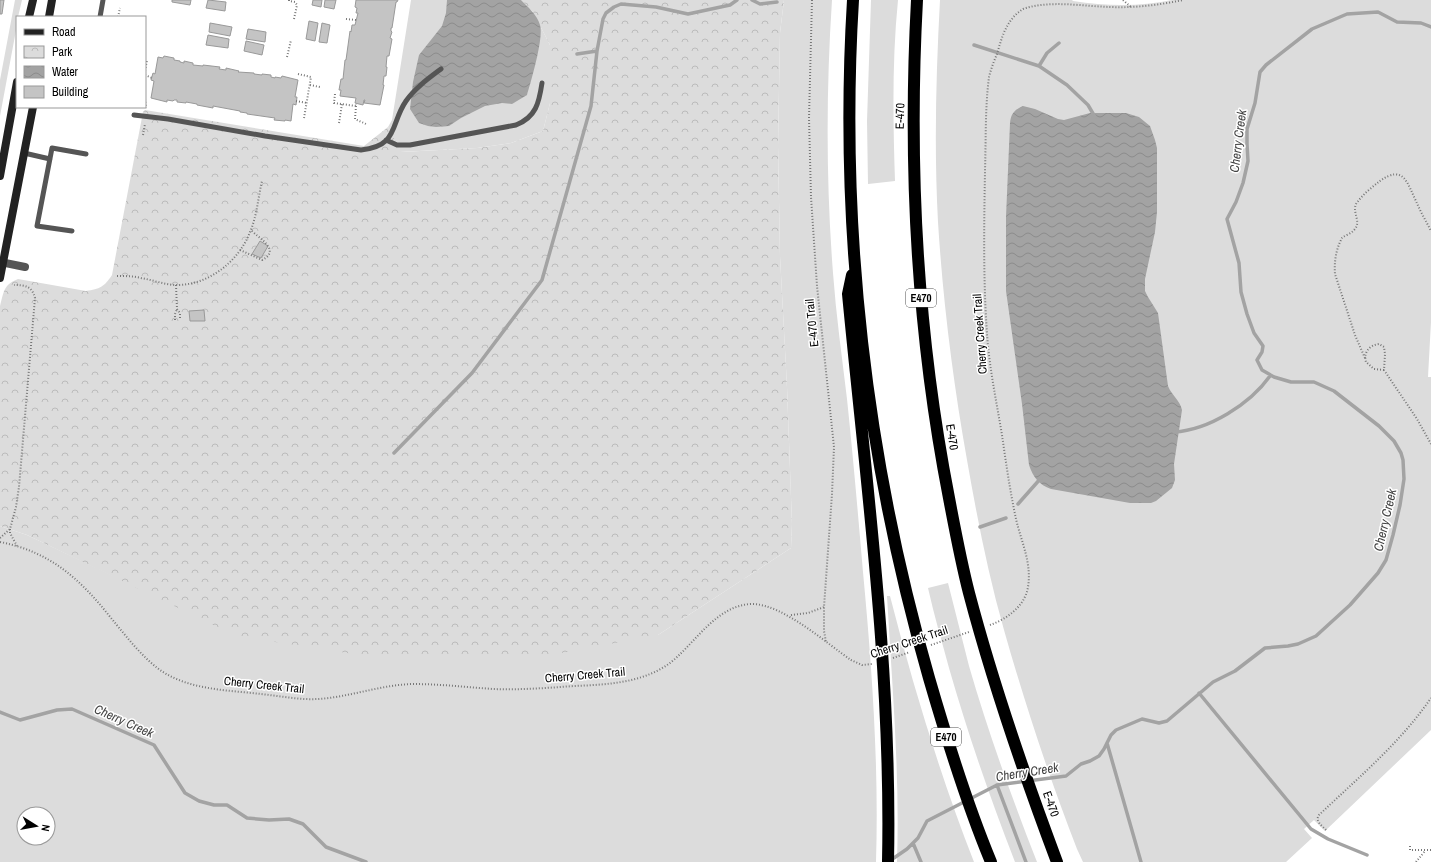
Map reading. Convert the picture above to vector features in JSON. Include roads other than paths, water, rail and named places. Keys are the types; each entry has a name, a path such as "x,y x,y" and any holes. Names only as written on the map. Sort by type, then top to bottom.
{"highway":[{"name":"E470","path":"853,0 850,104 851,191 855,262 864,354 875,436 892,529 920,645 950,748 973,817 991,862"},
{"name":"E-470","path":"917,0 914,186 919,275 933,408 942,463 969,591 1002,706 1057,862"},
{"path":"855,262 848,294 880,621 887,736 889,798 888,862"}],"main road":[{"path":"29,16 32,0"},
{"path":"49,16 52,0"},
{"path":"0,176 16,88"},
{"path":"0,278 33,108"}],"street":[{"path":"2,262 25,267"}],"lane":[{"path":"100,16 103,0"},
{"path":"134,115 168,119 265,136 361,150 380,146 386,140 394,130 401,111 411,94 441,68"},
{"path":"386,140 397,144 410,146 516,125 524,122 532,114 540,96 542,83"},
{"path":"72,231 37,226 52,148 86,154"},
{"path":"24,153 50,158"}],"water":[{"path":"447,0 521,0 539,21 541,31 536,60 527,95 512,104 502,103 485,106 449,126 436,127 419,123 410,109 413,82 419,55 442,26 446,13"},
{"path":"1023,106 1064,120 1090,113 1126,113 1139,117 1150,126 1155,140 1157,148 1157,212 1155,232 1145,279 1145,291 1158,313 1168,386 1180,403 1182,410 1174,464 1175,480 1172,488 1156,501 1151,503 1130,503 1051,489 1037,480 1029,465 1006,291 1006,217 1010,123 1011,117 1017,109"}],"waterway":[{"path":"394,453 472,373 542,280 591,106 597,51 603,19 606,13 621,4 656,7 688,14 730,5 737,0"},
{"path":"752,0 760,4 777,2"},
{"name":"Cherry Creek","path":"891,860 907,849 918,838 927,821 997,785 1066,776 1081,764 1099,756 1111,735 1116,730 1142,719 1159,723 1167,721 1213,682 1235,671 1265,648 1298,644 1316,636 1350,605 1378,573 1386,560 1400,505 1404,479 1401,453 1394,441 1379,426 1334,391 1314,382 1291,382 1274,377 1262,370 1257,360 1262,352 1263,346 1254,333 1247,314 1241,292 1239,263 1227,219 1236,202 1243,183 1248,161 1247,129 1255,103 1260,72 1266,65 1312,29 1347,14 1378,12 1397,22 1421,23 1431,27"},
{"path":"1039,66 1047,53 1059,43"},
{"path":"974,45 1039,66 1067,85 1088,105 1095,117"},
{"path":"577,54 597,51"},
{"path":"1174,432 1201,426 1228,414 1251,396 1270,376"},
{"path":"1018,504 1041,478"},
{"path":"980,527 1006,518"},
{"path":"1199,693 1311,829 1328,839 1367,855"},
{"name":"Cherry Creek","path":"0,712 20,720 57,710 72,709 154,745 185,793 199,801 214,805 227,805 247,818 269,820 289,819 303,824 326,847 366,862"},
{"path":"1107,743 1141,862"},
{"path":"997,785 1026,862"},
{"path":"913,843 921,862"}]}
